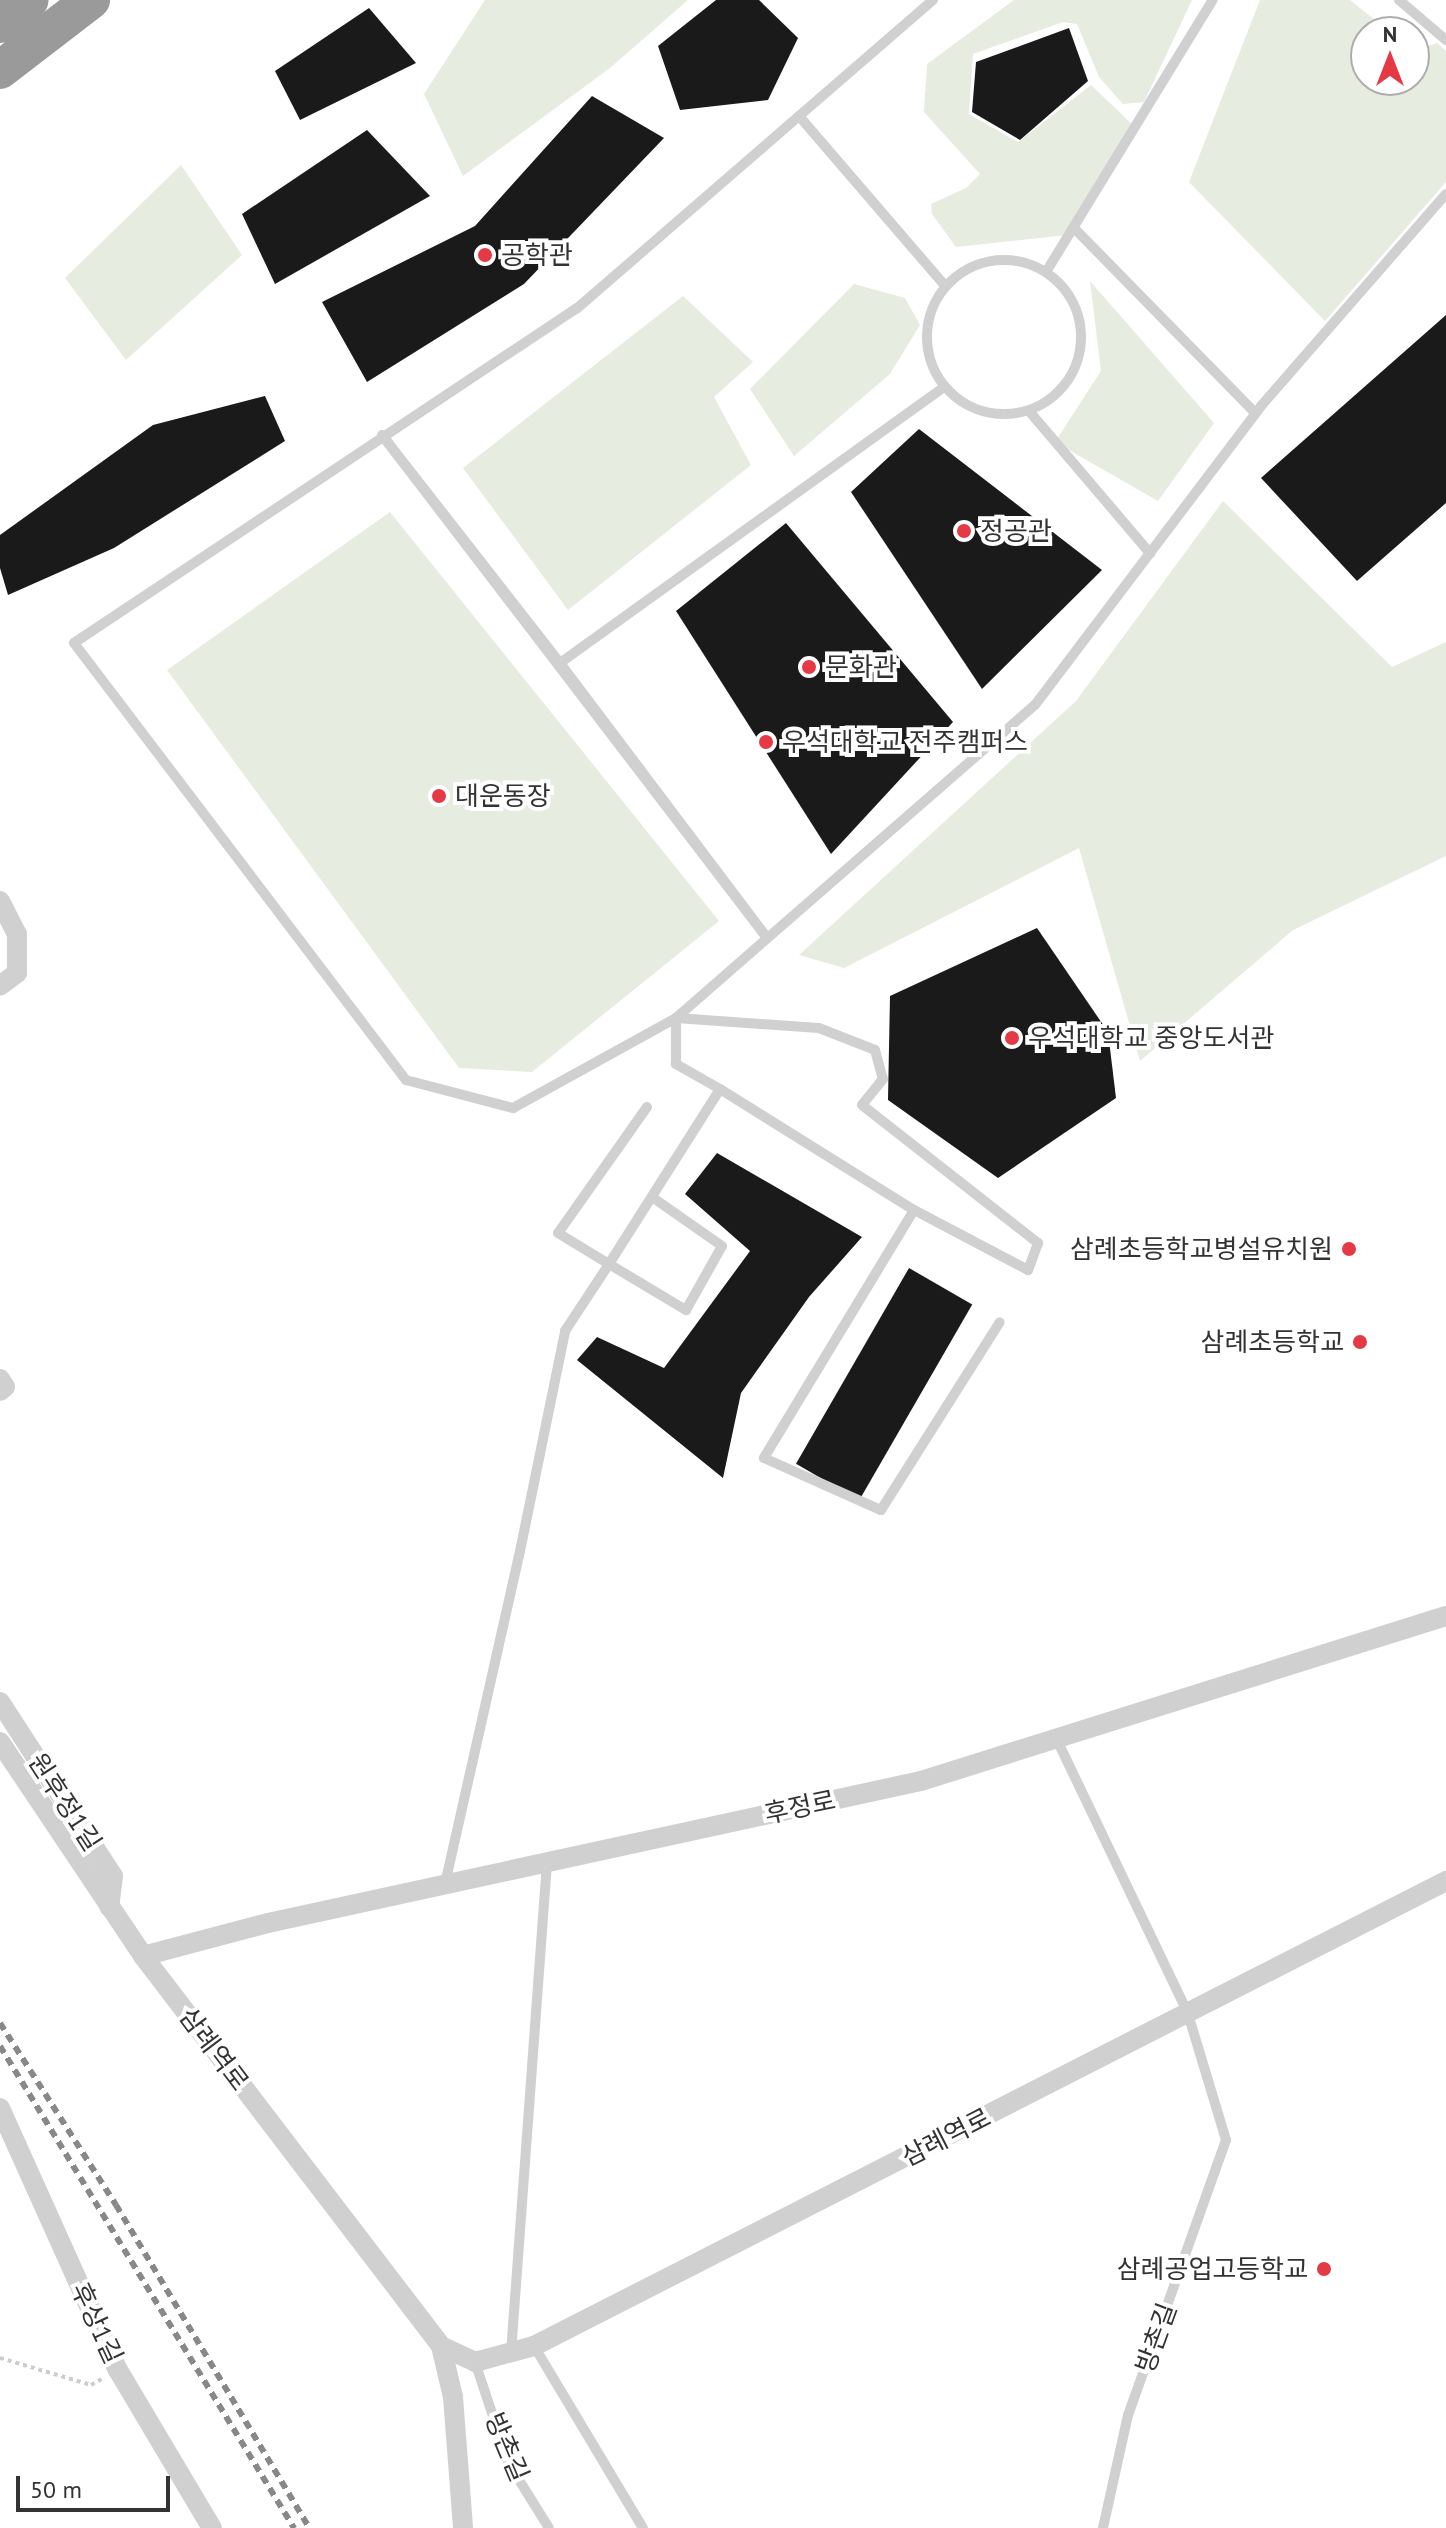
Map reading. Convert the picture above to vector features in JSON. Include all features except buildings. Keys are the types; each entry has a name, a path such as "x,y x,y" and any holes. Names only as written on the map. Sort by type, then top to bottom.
{"highway":[{"path":"0,24 30,0"},
{"path":"0,70 91,0"}],"street":[{"path":"0,901 17,934 17,973 0,986"},
{"path":"0,1379 5,1387 0,1391"},
{"name":"후정로","path":"143,1956 268,1923 921,1781 1446,1616"},
{"name":"원후정1길","path":"0,1702 113,1876 109,1907"},
{"name":"삼례역로","path":"0,1742 143,1956 441,2346 453,2397 463,2528"},
{"name":"삼례역로","path":"441,2346 475,2362 534,2346 1446,1881"},
{"name":"후상1길","path":"0,2108 118,2370 212,2528"}],"lane":[{"path":"933,0 577,308 74,643 406,1080 513,1108 676,1018 1035,705 1255,413 1446,194"},
{"path":"1046,272 1213,0"},
{"path":"1399,0 1446,40"},
{"path":"799,116 945,286"},
{"path":"1075,229 1255,413"},
{"path":"993,261 1015,261 1046,272 1064,289 1076,310 1081,347 1068,381 1050,399 1029,411 989,413 964,404 944,387 932,368 926,336 933,305 945,286 962,272 993,261"},
{"path":"560,663 944,387"},
{"path":"1029,411 1150,553"},
{"path":"382,435 560,663 767,938"},
{"path":"382,435 767,938"},
{"path":"676,1018 819,1028 875,1050 883,1079 862,1105 1038,1243 1028,1270 914,1210 676,1064 676,1018"},
{"path":"445,1884 519,1556 565,1331 720,1089"},
{"path":"647,1107 558,1233 686,1310 722,1246 652,1197"},
{"path":"914,1210 764,1458 881,1510 1000,1322"},
{"name":"방촌길","path":"1057,1740 1188,2014 1226,2140 1128,2415 1103,2528"},
{"path":"511,2353 547,1862"},
{"path":"534,2346 643,2528"},
{"name":"방촌길","path":"475,2362 509,2464 549,2528"}],"path":[{"path":"0,2358 91,2385 118,2370"}],"shaded area":[{"path":"485,0 688,0 610,68 463,176 424,94"},
{"path":"1014,0 1192,0 1144,102 1123,104 1099,77 1077,24 1063,22 973,54 969,114 1018,142 1091,85 1133,125 1067,235 956,247 932,214 931,204 966,188 980,174 924,112 927,64"},
{"path":"1260,0 1350,0 1370,16 1350,16 1350,96 1430,96 1430,45 1437,43 1446,51 1446,182 1325,321 1189,182"},
{"path":"181,165 242,255 126,360 65,278"},
{"path":"1090,281 1214,423 1158,501 1055,442 1101,371"},
{"path":"854,284 905,298 920,325 890,374 794,456 750,389"},
{"path":"683,296 753,362 714,397 751,465 568,610 463,468"},
{"path":"1223,501 1392,667 1446,642 1446,856 1293,930 1140,1061 1079,848 844,968 799,955 1076,701"},
{"name":"대운동장","path":"390,512 719,921 532,1072 459,1068 167,670"}],"railway":[{"path":"0,2023 116,2205 309,2528"},
{"path":"0,2046 294,2528"}],"place":[{"name":"공학관","path":"485,255"},
{"name":"정공관","path":"964,531"},
{"name":"문화관","path":"809,667"},
{"name":"우석대학교 전주캠퍼스","path":"766,742"},
{"name":"대운동장","path":"439,796"},
{"name":"우석대학교 중앙도서관","path":"1012,1038"},
{"name":"삼례초등학교병설유치원","path":"1349,1249"},
{"name":"삼례초등학교","path":"1360,1342"},
{"name":"삼례공업고등학교","path":"1324,2269"}]}
